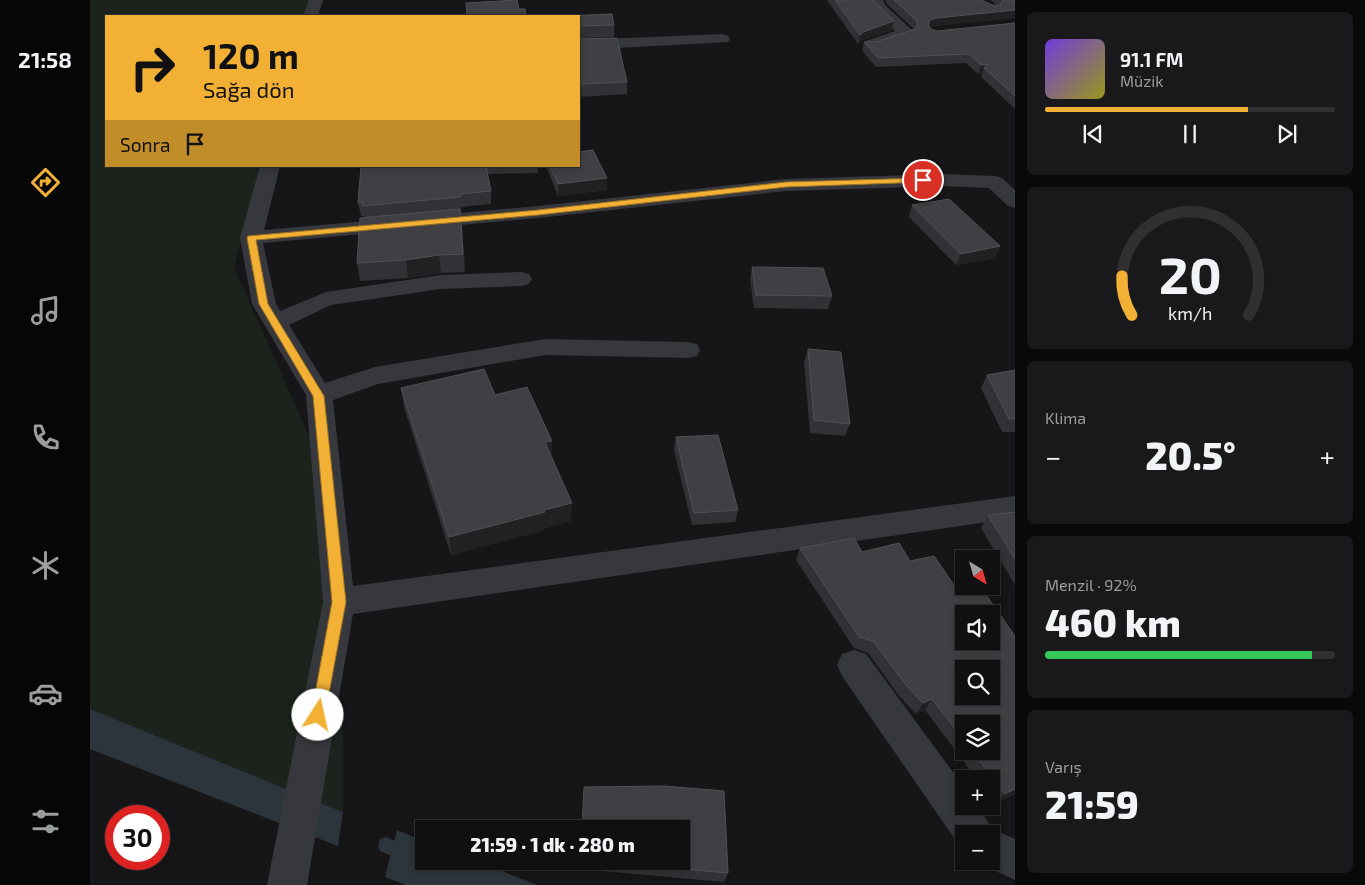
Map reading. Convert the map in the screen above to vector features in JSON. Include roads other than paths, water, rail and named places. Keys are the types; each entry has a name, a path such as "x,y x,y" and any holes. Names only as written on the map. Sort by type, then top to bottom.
{"street":[{"path":"311,15 316,0"},
{"path":"866,46 906,33 880,8 876,0"},
{"path":"580,45 722,39"},
{"path":"270,167 251,238 264,304 319,396 339,602 287,885"},
{"path":"251,238 538,212 786,185 943,180 995,182 1015,202"},
{"path":"275,322 326,299 441,282 520,279"},
{"path":"319,396 375,376 545,348 688,350"},
{"path":"339,602 1015,507"},
{"path":"854,665 969,825"},
{"path":"1000,852 1015,860"}],"waterway":[{"path":"386,845 405,854"}]}
